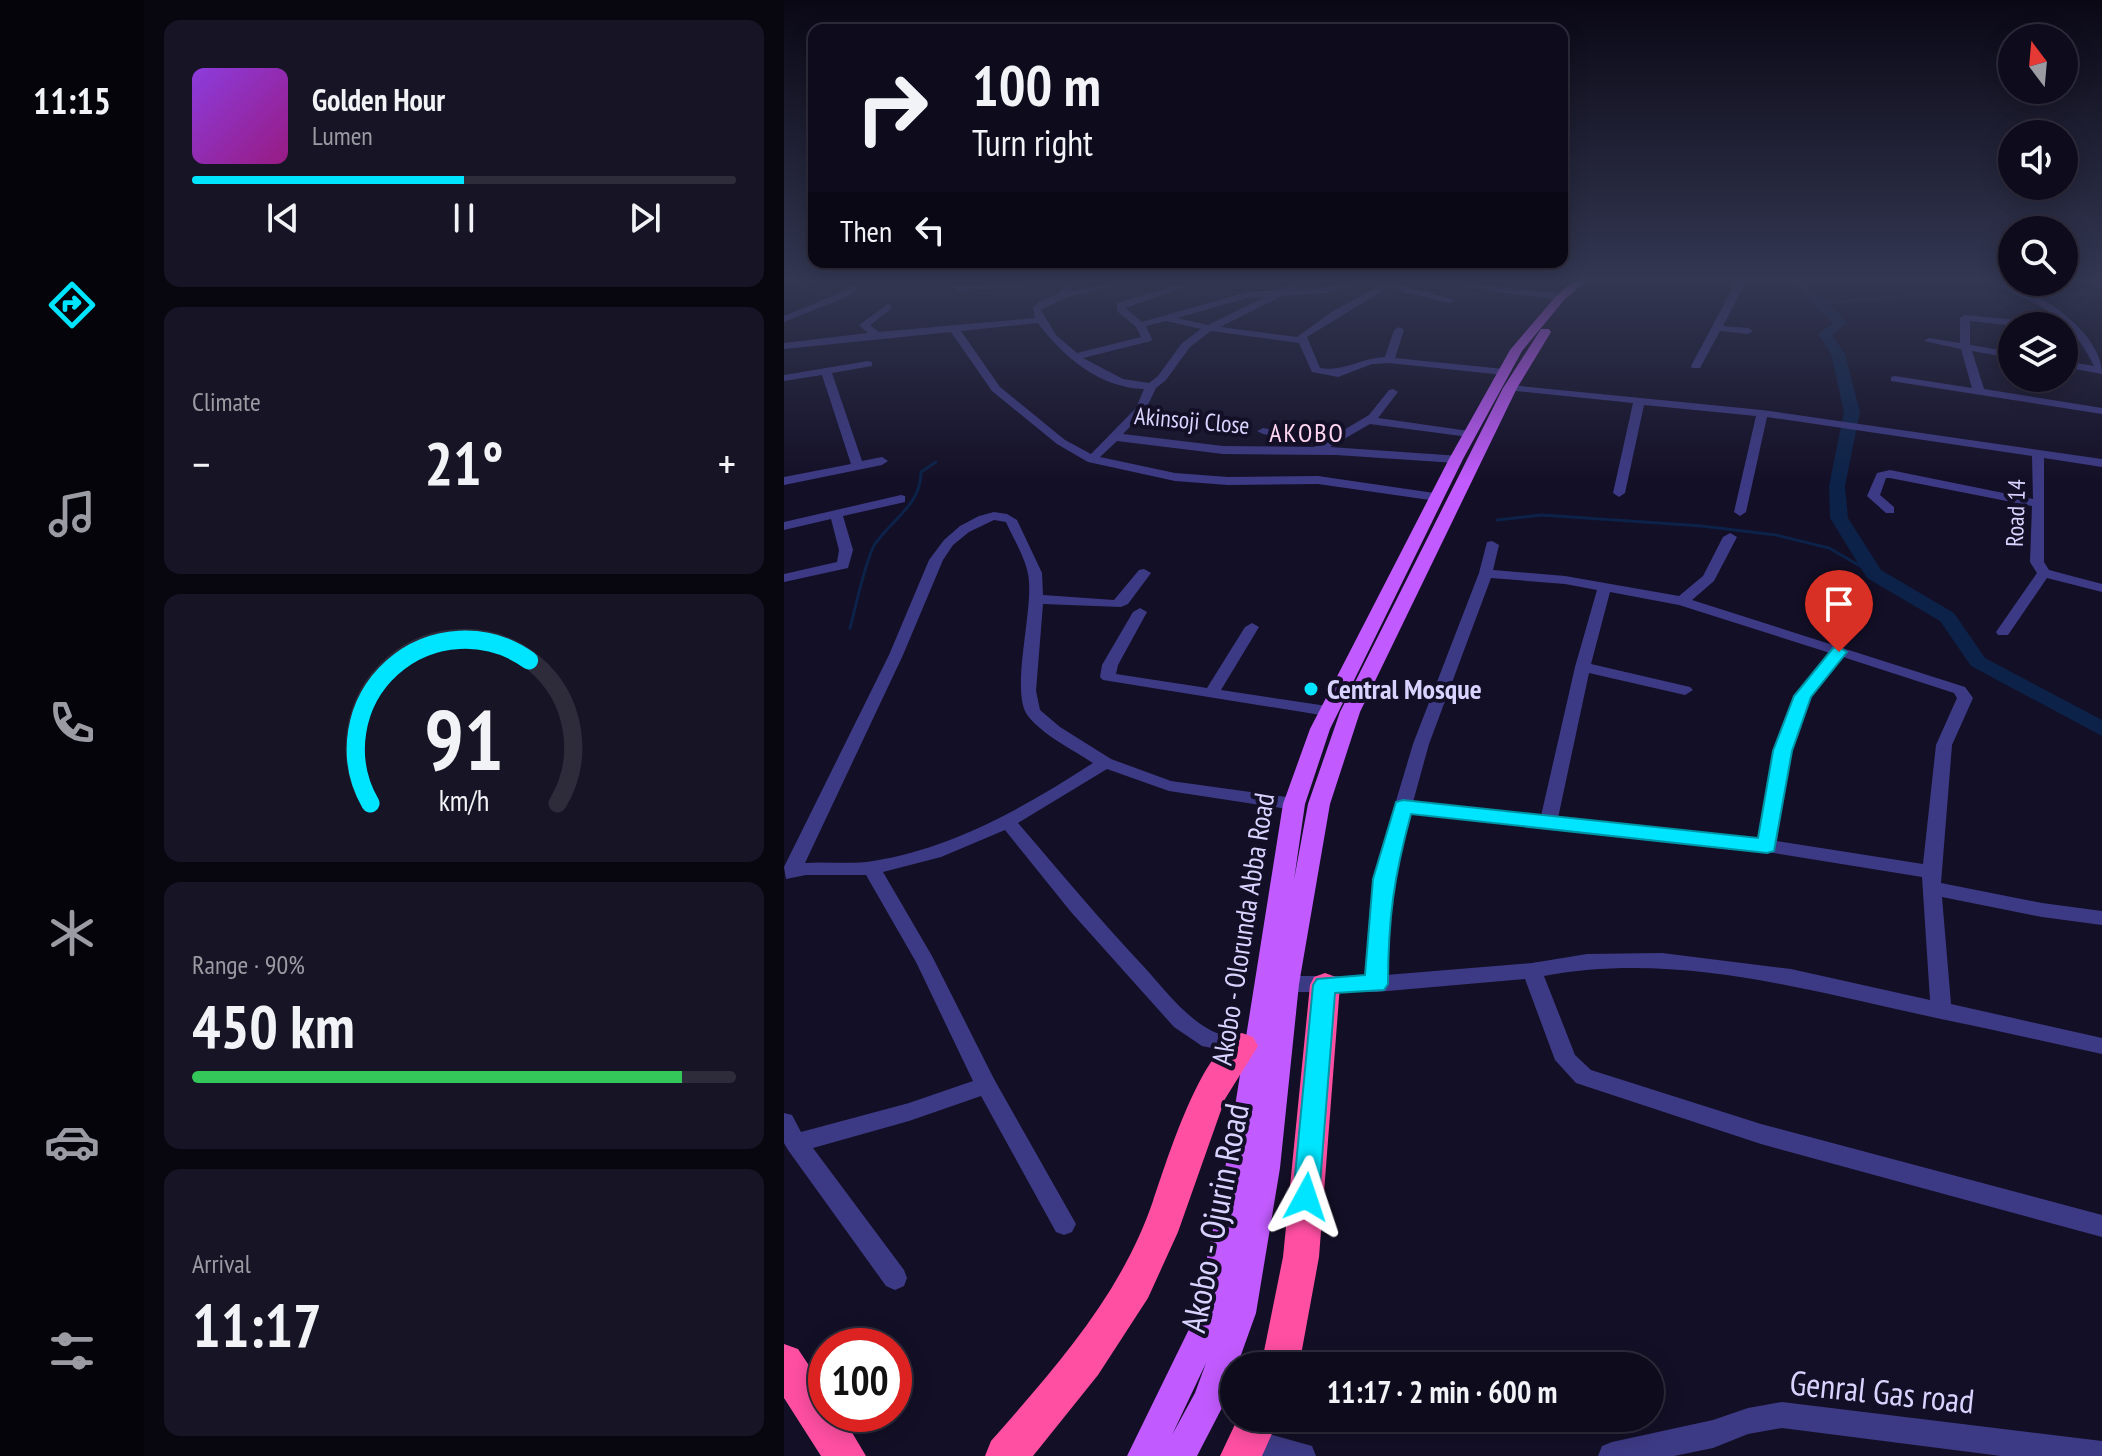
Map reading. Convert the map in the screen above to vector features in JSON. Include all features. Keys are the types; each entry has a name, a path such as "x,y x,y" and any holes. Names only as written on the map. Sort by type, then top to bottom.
{"highway":[{"path":"1283,1352 1301,1257 1325,985"},
{"path":"1006,1456 1077,1373 1121,1310 1151,1254 1196,1127 1224,1066 1252,1037"},
{"path":"784,1363 845,1456"}],"main road":[{"name":"Akobo - Olorunda Abba Road","path":"1144,1456 1209,1322 1237,1182 1252,1037 1294,804 1324,720 1437,497 1507,380 1532,348"},
{"name":"Akobo - Olorunda Abba Road","path":"1287,984 1319,804 1350,712 1466,449"},
{"path":"1324,720 1344,731"},
{"name":"Akobo - Ojurin Road","path":"1179,1456 1208,1402 1240,1313 1266,1168 1287,984"}],"street":[{"path":"967,348 996,389 1061,442 1092,459 1175,477 1228,481 1318,480 1437,497"},
{"path":"1065,348 1073,357 1130,385 1151,386"},
{"path":"1073,357 1110,348"},
{"path":"1092,459 1141,409 1151,386 1162,378 1184,348"},
{"path":"1306,348 1316,370 1329,374 1353,370 1370,361 1389,360 1639,401 1762,413 2102,463"},
{"path":"1389,360 1393,348"},
{"path":"1696,366 1706,348"},
{"path":"1966,348 1979,392"},
{"path":"1975,348 1998,352"},
{"path":"2090,348 2102,371"},
{"path":"784,378 868,364"},
{"path":"2078,367 2102,371"},
{"path":"826,371 858,466"},
{"path":"1895,379 2102,411"},
{"path":"1263,431 1324,447 1378,413 1393,392"},
{"path":"1619,493 1639,401"},
{"path":"1740,512 1762,413"},
{"path":"1368,420 1466,449"},
{"name":"Akinsoji Close","path":"1116,437 1223,450 1324,447 1466,449"},
{"name":"Road 14","path":"2037,453 2040,464 2036,503 2037,562 2044,573"},
{"path":"784,481 882,461"},
{"path":"1890,510 1873,496 1881,476 1890,474 2036,503"},
{"path":"784,526 901,499"},
{"path":"784,578 843,565 846,550 836,514"},
{"path":"1105,763 1009,824 939,851 871,868 788,872 896,654 934,564 950,540 978,522 1007,516 1035,573 1036,599 1028,691 1033,712 1054,730 1105,763 1169,786 1294,804"},
{"path":"1682,601 1709,578 1730,537"},
{"path":"1376,984 1383,879 1442,686 1486,573 1492,545"},
{"path":"1036,599 1116,604 1123,601 1144,573"},
{"path":"1486,573 1565,580 1682,601 1960,690 1965,698 1944,745 1932,880 1941,1011"},
{"path":"2003,632 2044,573 2102,588"},
{"path":"1548,822 1583,667 1605,587"},
{"path":"1140,612 1110,665 1108,677 1213,691 1324,720"},
{"path":"1213,691 1252,627"},
{"path":"1767,846 1786,741 1803,696 1839,652"},
{"path":"1583,667 1685,690"},
{"path":"1403,807 1767,846 1932,880 2042,910 2102,918"},
{"path":"1009,824 1078,907 1181,1021 1209,1040 1252,1037"},
{"path":"871,868 925,961 986,1085 1064,1224"},
{"path":"1287,984 1376,984 1532,971 1587,961 1630,959 1698,963 1791,977 2102,1046"},
{"path":"1532,971 1566,1060 1584,1077 1761,1134 2102,1226"},
{"path":"796,1143 909,1112 986,1085"},
{"path":"784,1122 895,1278"},
{"name":"Genral Gas road","path":"1612,1456 1782,1415 2102,1455"},
{"path":"1249,1439 1302,1456"}],"waterway":[{"path":"1834,348 1852,412 1837,486 1839,518 1874,574 1947,617 1978,662 2102,729"},
{"path":"850,628 871,551 911,503 920,484 921,472 936,462"},
{"path":"1497,520 1542,515 1702,526 1776,535 1829,548 1874,574"}],"place":[{"name":"Central Mosque","path":"1311,689"}],"district":[{"name":"AKOBO","path":"1307,433"}],"route":[{"path":"1306,1197 1325,985 1376,984 1383,879 1403,807 1767,846 1782,751 1803,696 1839,652"}]}
